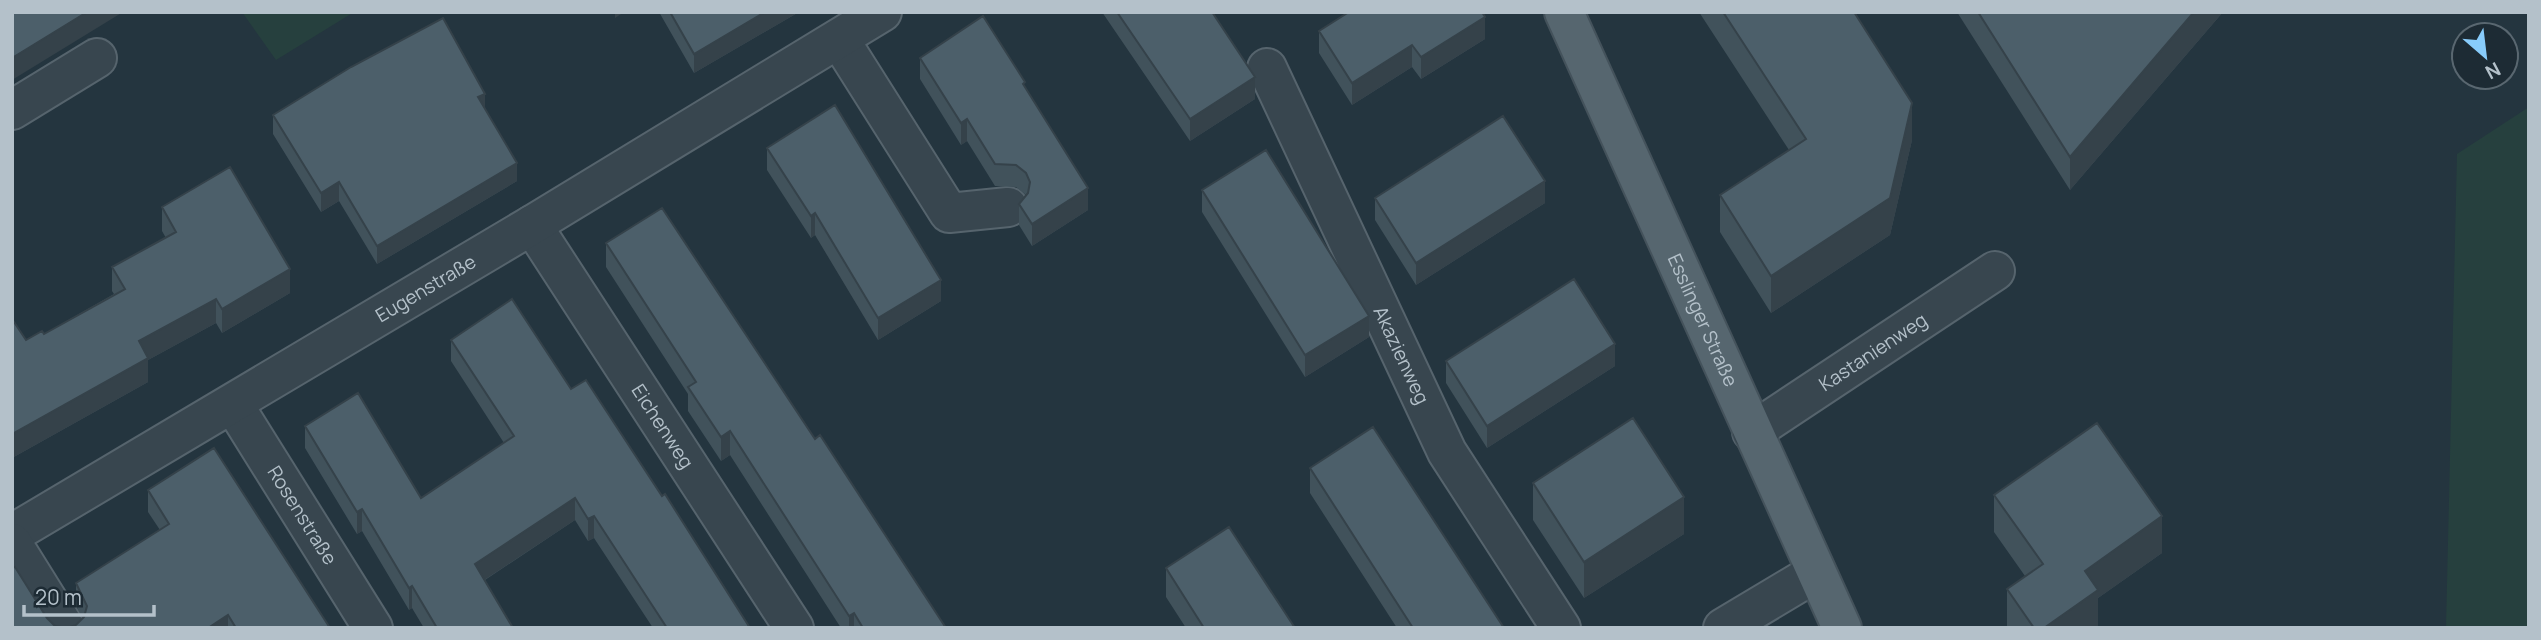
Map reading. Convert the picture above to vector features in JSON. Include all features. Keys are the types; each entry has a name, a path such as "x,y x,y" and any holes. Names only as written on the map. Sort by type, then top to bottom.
{"main road":[{"name":"Esslinger Straße","path":"1564,12 1842,628"}],"street":[{"name":"Eugenstraße","path":"12,534 532,225 882,12"},
{"path":"839,38 949,213 1008,207"},
{"path":"12,110 97,58"},
{"name":"Akazienweg","path":"1267,68 1447,452 1561,628"},
{"name":"Eichenweg","path":"532,225 794,628"},
{"name":"Kastanienweg","path":"1752,432 1994,271"},
{"name":"Rosenstraße","path":"233,404 373,628"},
{"path":"12,543 65,628"},
{"path":"1723,628 1815,573"}],"green space":[{"path":"242,12 354,12 276,60"},
{"path":"2529,107 2529,628 2446,628 2457,154"}],"building":[{"path":"12,12 87,12 12,58"},
{"path":"670,12 765,12 694,54"},
{"path":"1117,12 1212,12 1255,77 1190,119"},
{"path":"1349,12 1482,12 1485,17 1421,57 1412,45 1352,83 1319,31"},
{"path":"1723,12 1854,12 1912,103 1890,198 1771,276 1720,195 1806,139"},
{"path":"1978,12 2194,12 2070,157"},
{"path":"983,16 1088,188 1032,224 1019,204 1028,193 1030,182 1026,173 1016,165 995,164 967,119 961,123 920,58"},
{"path":"443,18 485,94 478,97 517,163 377,246 339,182 321,193 273,115 351,67"},
{"path":"835,105 941,280 878,318 815,213 811,216 767,148"},
{"path":"1503,116 1545,181 1416,263 1375,198"},
{"path":"1266,150 1369,316 1305,355 1202,190"},
{"path":"230,167 290,269 222,309 216,299 139,341 148,358 12,434 12,319 26,340 42,331 44,334 125,289 112,267 176,232 162,207"},
{"path":"662,208 815,439 820,435 946,628 863,628 854,613 849,616 730,431 721,437 688,387 696,382 606,243"},
{"path":"1574,279 1615,344 1487,426 1446,361"},
{"path":"512,299 571,389 586,380 662,496 665,494 750,628 667,628 594,516 588,519 575,498 475,564 513,628 437,628 412,586 409,588 362,509 357,512 305,426 358,393 421,498 514,436 451,340"},
{"path":"1633,418 1684,497 1584,562 1533,483"},
{"path":"2097,423 2162,516 2085,571 2098,590 2044,628 2034,628 2007,589 2043,564 1994,495"},
{"path":"1373,427 1504,628 1413,628 1310,468"},
{"path":"214,448 330,628 236,628 228,615 208,628 67,628 76,625 84,617 87,606 76,583 169,524 148,490"},
{"path":"1229,527 1295,628 1204,628 1166,568"},
{"path":"15,567 47,618 55,626 66,628 12,628 12,568"}]}
